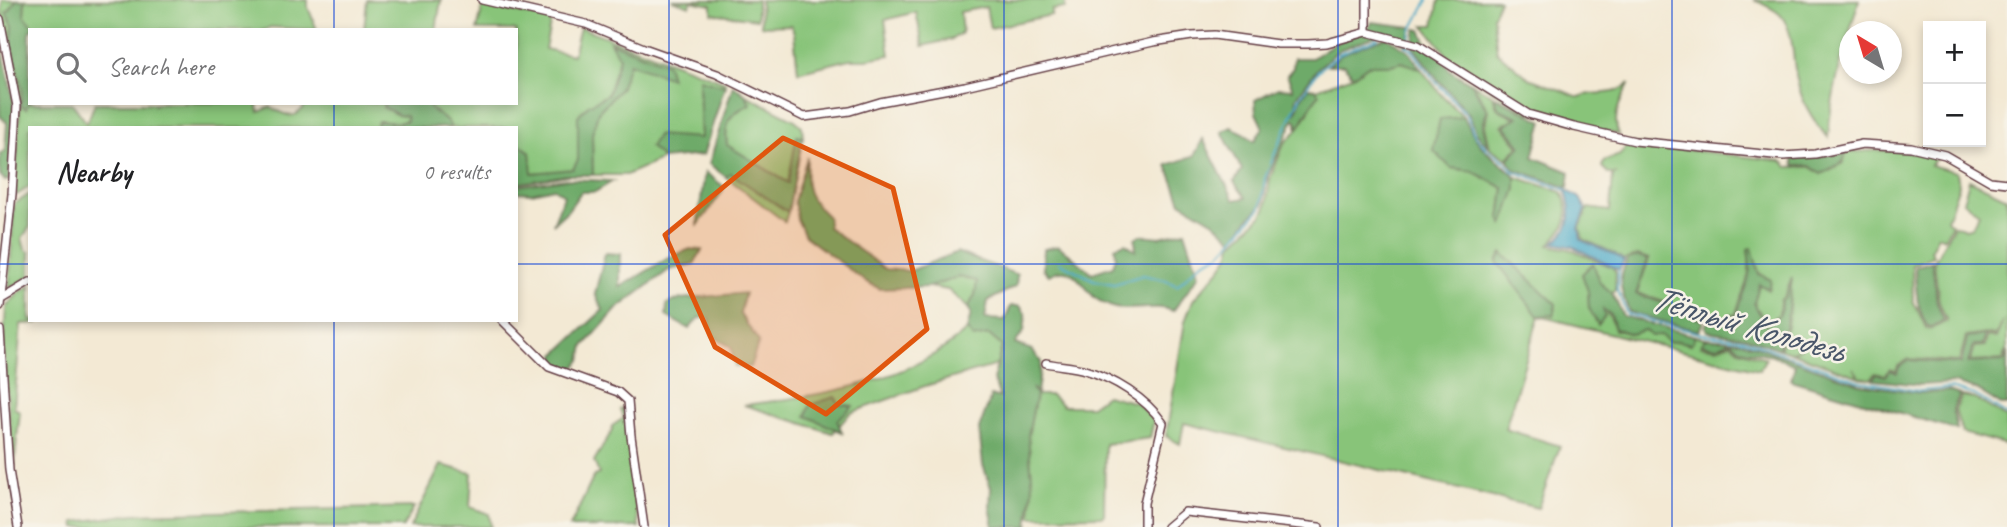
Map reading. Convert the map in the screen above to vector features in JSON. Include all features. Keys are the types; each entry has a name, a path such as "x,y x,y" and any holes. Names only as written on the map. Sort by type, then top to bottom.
{"street":[{"path":"482,0 586,24 717,74 804,117 850,111 880,102 965,86 1153,42 1192,36 1214,35 1278,44 1308,44 1327,43 1370,32 1419,46 1528,114 1574,127 1635,141 1783,156 1815,154 1862,144 1910,147 1944,155 1990,181 2007,183"},
{"path":"1367,0 1370,32"},
{"path":"0,19 17,106 12,194 0,306"},
{"path":"0,300 28,283"},
{"path":"504,322 549,367 618,392 628,401 644,527"},
{"path":"0,330 9,470 18,527"},
{"path":"1046,363 1085,370 1117,384 1138,397 1163,423 1144,503 1144,527"},
{"path":"1167,527 1185,512 1319,527"}],"highlighted area":[{"path":"783,138 893,188 927,329 826,414 715,347 665,235"}],"green space":[{"path":"2,0 16,0 11,45 22,88 23,107 26,108 28,104 74,105 87,123 94,105 257,105 259,112 270,107 291,116 299,113 306,105 384,105 398,115 406,116 407,121 379,121 377,126 28,126 28,187 17,195 20,107 2,14"},
{"path":"16,0 25,0 24,15 34,28 28,28 26,109 21,105 22,88 11,45 13,26 6,13"},
{"path":"25,0 308,0 316,28 34,28 24,15"},
{"path":"367,0 441,0 436,28 364,28"},
{"path":"672,0 757,0 757,19 712,13 712,5 691,1 690,6"},
{"path":"760,0 1076,0 1065,1 1065,8 1052,10 1052,15 990,28 986,7 960,12 962,33 952,39 923,46 916,12 885,20 890,55 850,59 798,72 791,25 761,26"},
{"path":"1439,0 1499,0 1493,16 1497,52 1529,78 1579,97 1617,91 1630,83 1620,102 1617,115 1619,135 1553,116 1528,112 1457,68 1424,25 1434,25"},
{"path":"1755,0 1859,0 1853,21 1839,21 1839,72 1828,137 1811,116 1800,92 1791,37 1786,23 1777,12"},
{"path":"483,6 551,19 545,49 573,55 580,27 725,82 725,86 699,80 701,138 650,147 663,159 626,175 593,175 592,134 598,112 620,89 629,63 670,77 667,64 612,42 619,58 608,94 587,106 578,116 578,160 573,170 531,173 530,152 518,143 518,126 450,126 428,105 518,105 518,28 478,28"},
{"path":"1372,22 1412,27 1408,45 1385,32 1339,50 1317,69 1297,97 1295,114 1308,88 1316,89 1319,95 1297,130 1297,121 1294,119 1267,178 1263,205 1233,240 1214,222 1181,202 1167,165 1194,156 1203,139 1234,200 1246,198 1234,182 1242,170 1222,132 1231,127 1254,141 1263,128 1256,113 1255,100 1278,88 1293,89 1287,75 1293,68 1294,58 1312,58 1333,44 1367,29"},
{"path":"1416,29 1421,30 1429,47 1434,49 1450,70 1472,84 1487,110 1483,125 1488,147 1476,132 1469,114 1413,47"},
{"path":"0,37 15,108 9,180 5,181 0,175 0,154 5,150 7,123 0,116"},
{"path":"1386,37 1408,50 1421,69 1402,62 1368,65 1353,76 1344,65 1329,65 1341,54"},
{"path":"610,42 667,64 671,78 629,63 620,89 598,112 592,134 593,175 567,175 518,184 518,143 530,152 532,173 573,169 578,160 578,116 587,106 608,94 619,58"},
{"path":"1402,62 1421,69 1464,117 1440,120 1451,168 1472,171 1504,188 1500,219 1516,189 1516,177 1562,192 1568,215 1564,227 1549,245 1573,250 1612,267 1616,272 1615,290 1612,293 1600,283 1593,264 1582,274 1588,291 1589,308 1600,309 1606,313 1615,330 1632,334 1645,329 1661,335 1669,342 1691,344 1695,336 1705,338 1701,346 1717,348 1731,343 1739,350 1766,358 1759,370 1539,316 1505,429 1560,446 1538,508 1184,423 1180,444 1166,436 1185,321 1193,300 1221,268 1232,244 1262,215 1266,207 1270,179 1284,144 1297,130 1319,95 1316,89 1353,76 1368,65","holes":["1502,254 1556,304 1553,315 1497,262"]},
{"path":"699,79 725,86 703,155 663,159 650,147 657,135 701,138"},
{"path":"1473,84 1492,95 1498,109 1516,118 1502,125 1519,146 1507,159 1490,148 1485,125 1488,110"},
{"path":"733,85 746,95 750,104 737,111 727,124 727,145 788,183 797,136 803,137 788,212 730,173 726,177 709,164"},
{"path":"746,95 802,126 803,137 797,137 789,183 727,145 727,124 737,111 750,104"},
{"path":"1494,96 1543,121 1533,157 1570,172 1568,188 1514,169 1508,159 1521,146 1504,125 1518,117 1499,109"},
{"path":"428,105 450,126 377,126 378,121 407,121 406,116 383,107"},
{"path":"1464,117 1482,147 1516,177 1516,189 1503,225 1500,219 1504,188 1472,171 1451,168 1433,150 1440,119"},
{"path":"1629,143 1782,161 1788,167 1810,167 1821,174 1843,163 1846,153 1892,150 1937,158 1930,165 1957,172 1959,185 1947,220 1952,224 1944,238 1938,235 1931,249 1933,256 1912,265 1913,300 1926,328 1932,329 1947,321 1939,302 1934,262 1954,225 1966,229 1972,227 1979,213 1963,202 1969,180 2007,198 2007,348 2002,360 1970,362 1975,347 1985,346 1987,336 1996,338 2003,321 1995,336 1985,334 1966,337 1959,362 1909,359 1898,366 1896,371 1890,369 1885,375 1875,373 1871,379 1860,377 1853,368 1859,377 1793,353 1802,348 1791,352 1781,349 1781,339 1787,327 1792,277 1784,297 1780,300 1779,314 1766,324 1754,303 1759,284 1769,290 1771,280 1759,273 1752,248 1748,249 1748,276 1736,314 1702,318 1670,309 1670,304 1637,293 1649,259 1638,255 1624,260 1583,239 1580,228 1588,208 1610,211 1613,175 1617,174 1609,174 1602,167 1604,161 1620,155"},
{"path":"1846,153 1843,162 1821,174 1810,166 1794,166 1793,159"},
{"path":"807,157 808,190 814,202 828,217 828,227 885,269 910,271 957,252 1017,275 1016,286 988,301 985,319 1005,320 1011,306 1020,306 1026,315 1024,331 1015,344 1032,350 1041,362 1037,393 1032,388 1036,395 1028,436 1033,488 1028,527 994,527 990,507 991,488 983,465 979,429 991,396 1000,397 993,380 1002,346 989,335 973,338 967,330 971,313 968,308 975,295 977,281 959,277 929,287 880,289 866,282 805,236 797,219 794,201"},
{"path":"705,172 723,186 723,191 697,227"},
{"path":"730,173 788,212 785,222 726,177"},
{"path":"566,179 613,181 595,192 581,192 553,224 564,195 554,188 532,193 518,192 518,186"},
{"path":"28,195 28,230 22,238 28,251 28,278 9,288 14,204"},
{"path":"1185,231 1199,275 1173,311 1158,308 1117,309 1095,298 1069,272 1049,275 1043,269 1044,249 1059,246 1092,273 1113,266 1115,247 1125,243 1136,250 1135,238 1141,235 1160,237"},
{"path":"1752,248 1759,274 1771,280 1769,289 1759,284 1754,303 1766,325 1780,314 1781,300 1785,297 1792,277 1786,327 1779,339 1780,349 1745,337 1707,331 1705,326 1709,320 1736,315 1749,276 1748,249"},
{"path":"690,249 702,250 694,264 669,270 617,309 584,346 581,360 573,370 556,364 555,355 603,310 595,294 605,253 620,254 620,287 667,259"},
{"path":"1502,253 1556,304 1553,315 1538,316 1497,262"},
{"path":"1638,256 1648,259 1636,294 1670,305 1670,309 1703,321 1699,331 1629,312 1621,279 1628,259"},
{"path":"1932,261 1937,303 1944,320 1932,327 1927,326 1919,304 1915,267"},
{"path":"1593,263 1600,283 1612,293 1623,316 1695,336 1691,344 1669,342 1661,335 1651,336 1645,330 1632,334 1615,329 1611,315 1603,309 1605,316 1598,325 1589,308 1588,291 1582,274"},
{"path":"959,277 978,281 968,308 948,290 929,287"},
{"path":"28,287 28,322 38,323 21,324 14,408 20,411 14,468 3,352 6,307"},
{"path":"745,293 740,314 759,342 750,367 735,367 731,347 713,336 709,318 699,318 689,329 666,316 667,304 680,299"},
{"path":"967,330 973,338 989,335 1002,346 997,365 925,386 850,413 833,433 744,405 832,391 891,375 919,363"},
{"path":"1985,335 1983,345 1974,345 1968,363 2004,361 2007,352 2007,405 2001,405 1977,390 1954,383 1921,385 1873,380 1876,374 1886,376 1890,370 1897,373 1899,367 1909,360 1961,364 1967,338"},
{"path":"1705,338 1742,341 1860,384 1920,393 1949,391 1960,395 1953,409 1957,430 1791,380 1795,365 1772,355 1740,349 1731,341 1717,347 1701,344"},
{"path":"1036,395 1051,395 1063,406 1091,406 1106,395 1137,403 1154,420 1150,438 1105,444 1104,516 1031,517 1033,488 1028,436"},
{"path":"1962,396 1974,398 2007,418 2007,445 1962,433 1955,410"},
{"path":"835,397 840,404 853,406 837,420 842,432 806,416 810,405"},
{"path":"625,407 639,527 570,527 594,476 599,474 594,461 612,431 612,426 624,418 620,410"},
{"path":"441,465 472,473 470,507 489,514 491,527 410,527"},
{"path":"414,507 403,527 76,527 75,522 134,514"}],"water":[{"path":"1565,189 1580,198 1586,209 1579,228 1581,240 1624,261 1619,270 1574,247 1553,243 1565,231 1570,219"}],"waterway":[{"path":"1410,39 1411,31 1428,0"},
{"name":"Тёплый Колодезь","path":"1059,262 1094,280 1114,284 1143,275 1166,280 1177,286 1201,263 1220,254 1261,208 1265,178 1279,143 1300,97 1318,71 1340,53 1378,38"},
{"name":"Тёплый Колодезь","path":"1405,45 1410,47 1436,82 1467,115 1474,134 1486,148 1506,162 1513,171 1566,190"},
{"name":"Тёплый Колодезь","path":"1619,270 1617,290 1627,314 1702,334 1743,339 1859,381 1920,391 1950,388 1975,395 2007,415"}]}
